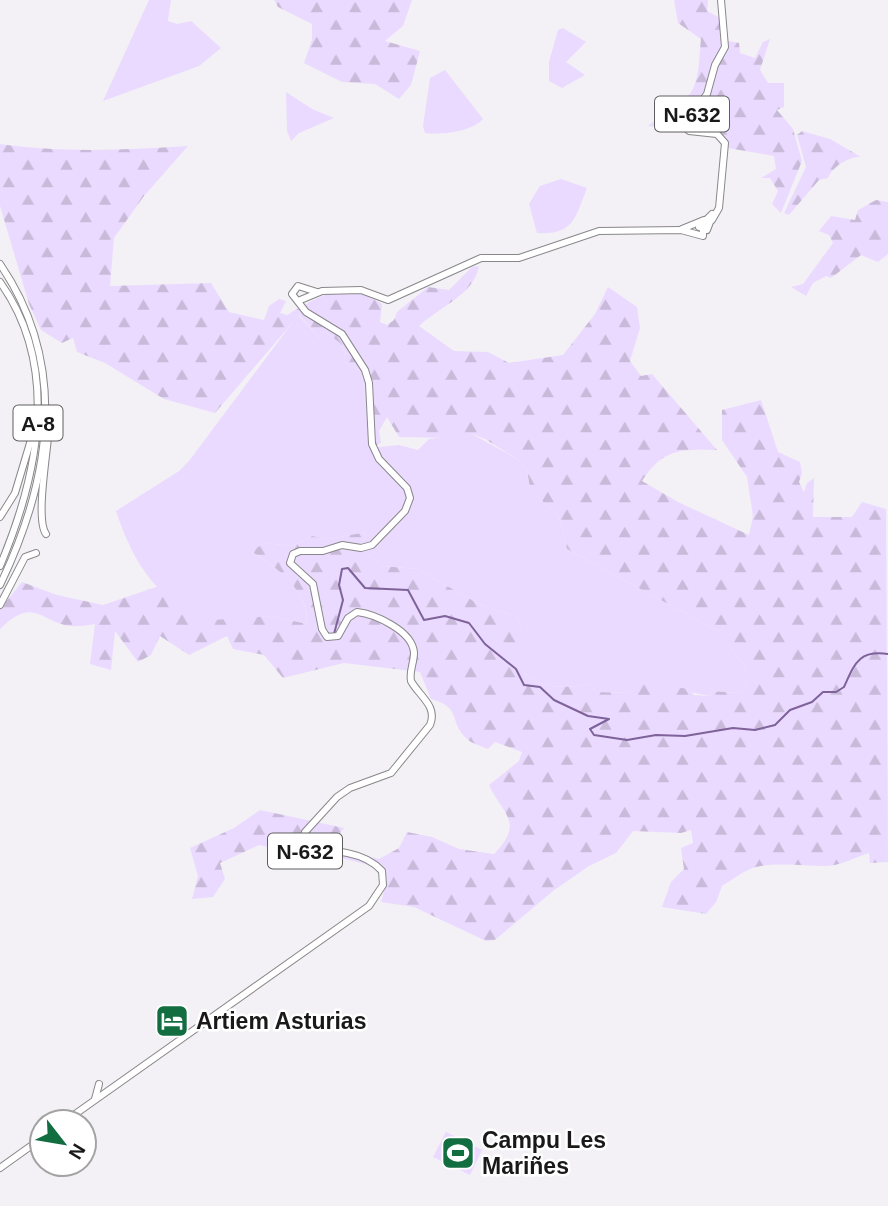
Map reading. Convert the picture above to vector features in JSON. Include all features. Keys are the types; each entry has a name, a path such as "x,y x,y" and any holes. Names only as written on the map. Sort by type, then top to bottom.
{"highway":[{"name":"N-632","path":"688,229 711,218 720,202 725,148 723,139 717,134 690,131 684,126 707,94 715,65 724,47 721,0"},
{"path":"305,310 292,296 298,286 317,292 361,290 388,300 481,258 519,258 606,229 704,231 711,218"},
{"name":"A-8","path":"0,264 30,318 46,382 44,443 37,479 26,520 0,585"},
{"name":"A-8","path":"0,282 26,333 38,390 37,436 31,467 18,519 0,566"},
{"path":"305,310 306,289"},
{"path":"298,301 317,292"},
{"name":"N-632","path":"126,1081 369,906 383,885 382,871 339,851 304,850 300,840 344,792 391,773 430,725 432,710 411,681 414,651 403,633 357,612 334,639 324,634 316,592 309,579 290,563 293,554 300,551 323,551 342,545 361,548 372,545 405,511 410,498 407,488 379,458 372,444 366,370 342,334 305,310"},
{"path":"46,382 48,461 40,512 46,534"},
{"path":"0,517 11,503 24,465 32,438 38,390"},
{"path":"2,602 25,557 36,553"},
{"path":"83,1108 102,1091 126,1081"},
{"path":"88,1108 126,1081"},
{"path":"83,1108 102,1091"},
{"path":"0,1168 28,1149"}],"green space":[{"path":"149,0 171,0 168,21 177,24 191,21 221,48 199,66 103,101"},
{"path":"274,0 412,0 403,26 385,41 420,51 411,85 399,99 375,84 342,82 304,63 312,40 312,24 278,7"},
{"path":"674,0 708,0 707,11 720,18 724,40 739,43 740,53 755,58 763,42 770,39 760,70 768,83 784,83 784,107 777,110 793,129 802,161 781,213 772,204 778,191 770,178 761,178 776,169 774,156 728,148 725,138 715,131 648,126 661,116 676,110 690,94 697,75 701,39 678,23"},
{"path":"563,28 586,42 566,62 585,75 562,88 549,81 549,62 558,30"},
{"path":"445,70 483,119 456,132 425,133 423,126 430,78"},
{"path":"286,92 312,109 334,118 299,133 291,141 287,131"},
{"path":"802,131 830,139 861,157 846,160 833,170 828,178 819,180 789,215 784,213 806,167 797,135"},
{"path":"0,144 70,150 188,146 144,196 114,238 110,286 211,283 229,312 264,320 269,306 279,299 286,301 280,313 287,315 322,296 344,291 356,292 382,304 380,322 387,325 394,320 397,312 428,287 449,290 472,267 479,266 476,276 463,293 419,326 454,351 488,352 509,363 563,355 595,314 608,287 637,307 640,328 630,361 641,376 652,374 717,450 683,451 665,456 642,481 678,502 749,535 753,516 747,477 722,440 722,410 761,400 778,452 800,462 802,473 799,482 804,492 807,483 814,478 813,517 852,517 862,502 886,509 888,862 870,863 869,853 831,866 782,864 756,867 722,886 716,902 706,914 662,907 671,882 684,869 681,848 693,843 691,830 681,833 633,831 616,853 589,866 553,891 495,940 486,941 414,907 381,902 387,881 384,869 326,854 293,853 259,845 220,863 225,879 213,897 192,899 198,876 190,848 234,828 260,810 344,828 337,837 321,844 379,859 399,848 407,832 432,837 459,849 494,854 503,843 510,826 489,785 519,761 522,752 495,742 488,749 469,741 461,733 451,711 431,699 420,672 344,663 283,678 264,655 233,649 227,636 189,655 160,636 151,655 138,662 115,631 111,670 90,664 95,624 62,624 30,612 22,613 0,629 0,609 22,582 57,595 103,605 159,586 199,621 271,616 307,624 303,601 297,590 280,572 250,551 266,543 292,546 312,536 329,539 366,532 362,551 382,566 417,569 479,604 517,617 521,629 521,668 535,681 563,687 591,684 596,692 631,693 643,683 689,689 694,695 710,696 712,691 740,693 747,683 745,666 716,630 567,549 559,517 530,489 527,469 517,459 485,439 472,434 454,438 399,437 387,417 379,431 381,443 370,448 362,372 343,361 346,354 340,343 324,331 321,339 299,315 215,413 164,399 105,363 77,352 73,338 62,343 41,330 29,304 0,206"},
{"path":"561,179 587,188 576,216 566,228 537,233 529,204 540,186"},
{"path":"876,200 888,202 888,254 878,262 861,255 831,278 826,276 813,283 806,296 791,287 803,284 833,243 829,235 819,231 831,216 855,220 858,210"},
{"path":"298,315 320,338 324,331 340,343 346,355 343,361 362,372 370,448 399,445 418,450 429,439 472,434 517,459 527,469 530,489 559,517 567,549 716,630 745,666 747,683 740,693 712,691 710,696 644,683 631,693 596,692 591,684 563,687 535,681 521,668 521,629 517,617 479,604 417,569 382,566 362,551 366,532 329,539 312,536 292,546 266,543 251,552 281,572 297,590 306,612 307,624 271,616 199,622 169,598 151,580 137,559 116,511 179,471 189,461"},
{"name":"Campu Les Mariñes","path":"446,1132 482,1150 470,1175 433,1157"}],"waterway":[{"path":"334,634 343,600 339,585 342,569 348,568 365,588 408,590 424,620 445,616 469,623 485,644 516,669 524,685 540,687 554,700 588,716 609,719 590,729 594,735 627,740 656,735 685,736 733,728 755,730 775,725 790,710 812,702 823,692 836,692 844,687 855,665 864,656 888,654"}],"place":[{"name":"Artiem Asturias","path":"172,1021"},
{"name":"Campu Les Mariñes","path":"458,1153"}]}
